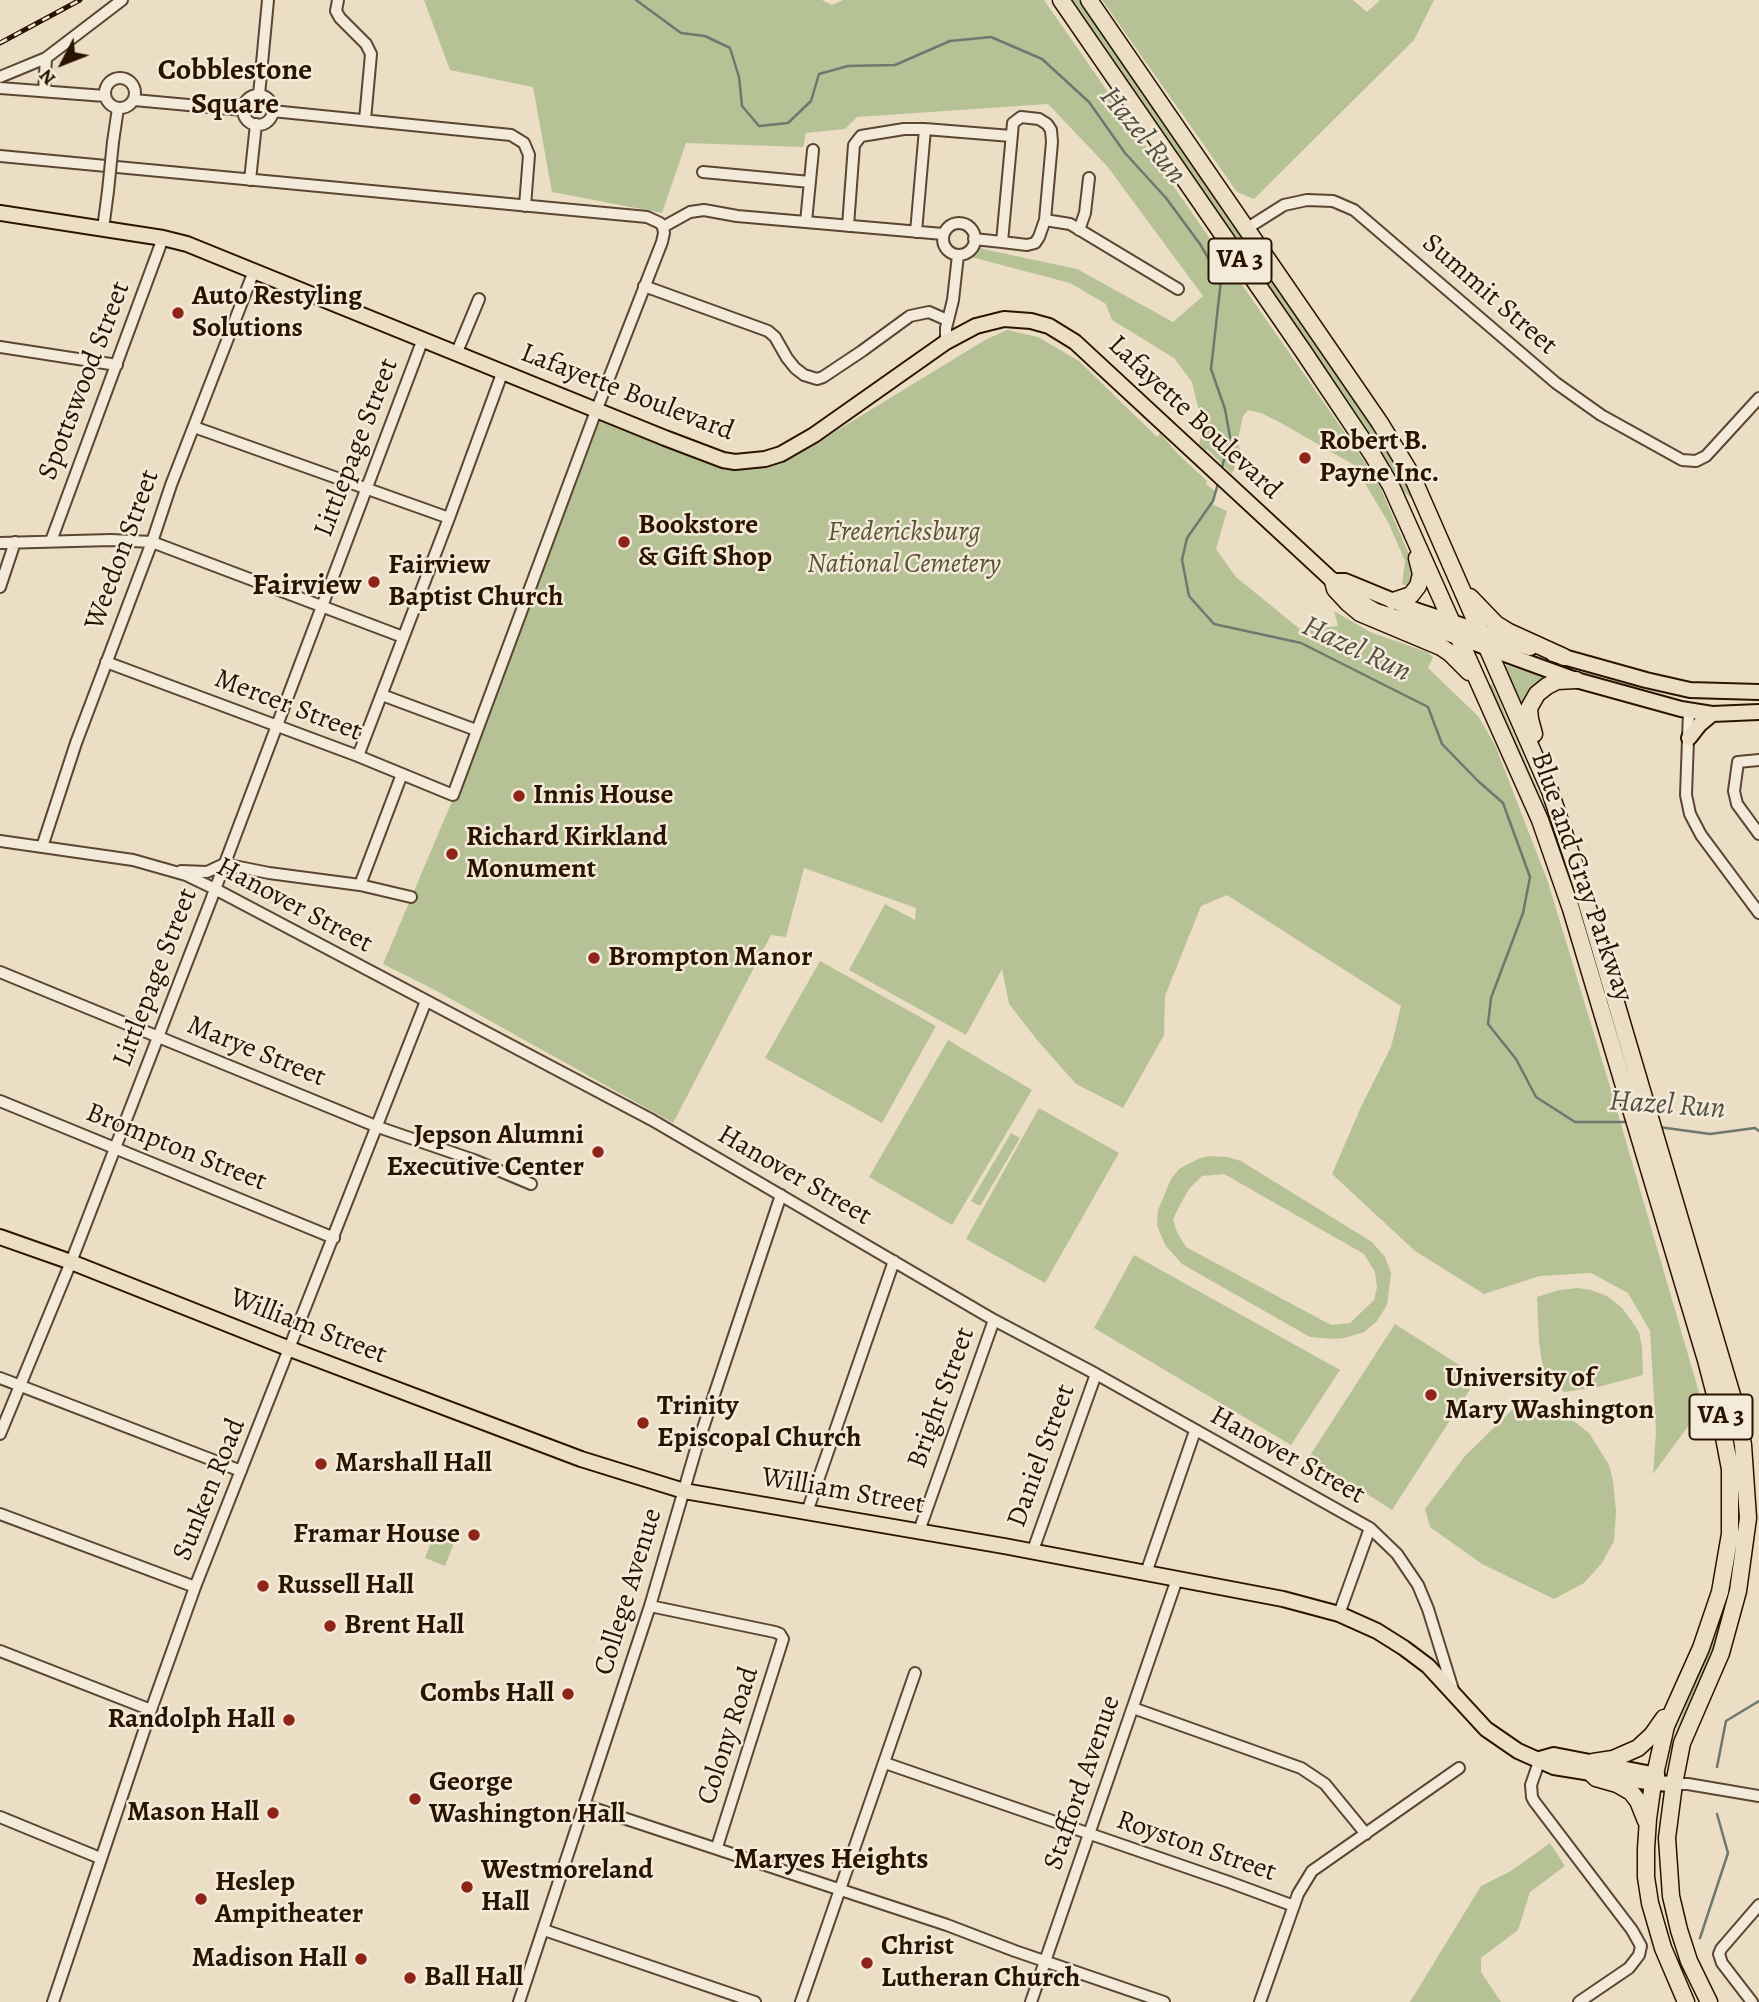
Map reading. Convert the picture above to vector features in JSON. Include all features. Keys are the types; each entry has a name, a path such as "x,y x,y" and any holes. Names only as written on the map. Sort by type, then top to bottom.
{"highway":[{"name":"Blue and Gray Parkway","path":"1061,0 1372,454 1391,486 1540,820 1571,909 1706,1360 1730,1469 1730,1534 1720,1592 1701,1648 1674,1705 1662,1739 1653,1778"},
{"name":"Blue and Gray Parkway","path":"1088,0 1397,449 1432,520 1550,791 1581,884 1737,1412 1747,1483 1748,1518 1743,1565 1731,1621 1721,1653 1682,1743 1674,1784"},
{"path":"1393,601 1411,595 1419,583 1421,574 1410,528"},
{"path":"1333,581 1335,589 1360,613 1441,647 1463,665 1481,685"},
{"path":"1461,587 1496,624 1564,657"},
{"path":"1536,758 1536,744 1529,715 1532,701 1547,685 1557,681 1576,680"},
{"path":"1647,1827 1639,1801 1631,1792 1597,1777 1592,1768 1639,1748 1674,1705"},
{"name":"VA 3","path":"1653,1778 1647,1827 1646,1877 1650,1903 1663,1948 1684,1999"},
{"name":"VA 3","path":"1674,1784 1667,1838 1671,1896 1686,1954 1709,2002"}],"main road":[{"name":"Lafayette Boulevard","path":"0,213 187,244 723,460 735,462 765,459 781,454 814,435 946,342 976,326 1004,319 1031,321 1049,326 1075,342 1333,581 1376,611 1576,680 1689,711 1712,714 1759,712"},
{"name":"Lafayette Boulevard","path":"1333,581 1345,581 1480,632 1646,680 1690,690 1759,692"},
{"path":"1689,711 1694,698 1708,691"},
{"path":"1689,738 1712,714"},
{"name":"William Street","path":"0,1237 71,1262 581,1460 684,1491 1146,1573 1283,1599 1339,1614 1377,1632 1428,1666 1486,1729 1518,1751 1540,1759 1554,1755 1592,1768 1674,1784"}],"street":[{"path":"0,77 46,58 122,0"},
{"path":"259,95 268,0"},
{"path":"338,0 336,11 340,19 366,44 371,54 365,120"},
{"path":"44,91 46,58"},
{"path":"125,78 135,89 134,100 128,107 118,108 109,103 105,96 107,85 111,81 125,78"},
{"path":"0,88 105,96"},
{"path":"259,95 270,102 272,111 268,120 256,124 248,121 243,110 249,97 259,95"},
{"path":"134,100 243,110"},
{"path":"103,229 118,108"},
{"path":"272,111 518,138 524,143 529,155 525,206"},
{"path":"974,239 1027,245 1035,243 1045,220 1052,142 1051,130 1040,119 1021,117 1013,123 1002,242"},
{"path":"250,180 256,124"},
{"path":"848,226 855,145 861,136 904,129 925,129 1011,136"},
{"path":"916,232 925,129"},
{"path":"806,222 813,150"},
{"path":"0,156 647,217 663,227 662,242 476,730 382,695"},
{"path":"703,172 810,181"},
{"path":"1079,230 1085,213 1089,178"},
{"name":"Summit Street","path":"1246,229 1275,210 1294,202 1321,200 1345,206 1363,216 1556,383 1601,415 1682,460 1690,462 1706,456 1759,398"},
{"path":"663,227 690,212 704,210 737,216 943,234"},
{"path":"1045,220 1070,224 1178,289"},
{"path":"960,223 970,228 974,239 970,250 958,255 948,251 944,245 943,234 950,226 960,223"},
{"name":"Spottswood Street","path":"51,541 163,238"},
{"path":"946,342 958,255"},
{"name":"Weedon Street","path":"42,847 76,743 254,271"},
{"path":"644,286 768,331 775,337 795,368 810,378 823,377 910,316 929,312 947,320"},
{"path":"457,352 479,299"},
{"name":"Littlepage Street","path":"0,1434 71,1262 423,339"},
{"path":"0,347 117,365"},
{"path":"358,756 503,371"},
{"path":"194,427 449,518"},
{"path":"0,543 111,540 152,542 403,637"},
{"path":"0,587 15,542"},
{"name":"Mercer Street","path":"106,662 358,756 453,795 476,730"},
{"path":"1689,711 1686,795 1690,814 1701,835 1759,913"},
{"path":"1759,761 1738,762 1734,791 1737,804 1759,834"},
{"path":"360,885 402,774"},
{"name":"Hanover Street","path":"0,841 133,860 186,875 215,889 617,1101 994,1320 1096,1374 1370,1528 1397,1554 1418,1585 1455,1695"},
{"path":"169,870 207,872 224,864 360,885 411,897"},
{"name":"Marye Street","path":"0,972 378,1127 474,1160 531,1184"},
{"name":"Sunken Road","path":"53,2002 100,1858 195,1587 426,1001"},
{"name":"Brompton Street","path":"0,1101 334,1238"},
{"name":"College Avenue","path":"519,2002 650,1606 696,1449 781,1195"},
{"path":"807,1512 894,1261"},
{"name":"Bright Street","path":"919,1531 994,1320"},
{"name":"Daniel Street","path":"1032,1553 1096,1374"},
{"path":"0,1378 242,1471"},
{"path":"1146,1573 1195,1431"},
{"path":"0,1514 195,1587"},
{"path":"1339,1614 1370,1528"},
{"name":"Stafford Avenue","path":"1031,2002 1177,1579"},
{"name":"Colony Road","path":"650,1606 775,1632 783,1639 717,1847"},
{"path":"0,1651 151,1710"},
{"path":"801,2002 915,1673"},
{"path":"1133,1708 1301,1768 1325,1784 1366,1834"},
{"path":"1540,1759 1531,1789 1534,1801 1632,1930 1641,1946 1639,1955 1629,1968 1578,2002"},
{"name":"Royston Street","path":"885,1763 1294,1906"},
{"path":"1260,2002 1294,1906 1312,1871 1459,1768"},
{"path":"1674,1784 1759,1796"},
{"path":"584,1805 947,1925 1164,2002"},
{"path":"0,1817 100,1858"},
{"path":"1752,2002 1722,1963 1719,1954 1759,1905"},
{"path":"544,1930 755,2002"}],"green space":[{"path":"424,0 822,0 832,5 843,0 1044,0 1370,469 1416,571 1412,588 1402,584 1405,561 1388,522 1354,465 1281,423 1248,410 1243,416 1237,443 1241,450 1232,474 1199,444 1203,428 1192,382 1174,358 1112,320 1106,304 1070,283 967,256 979,245 983,249 1077,269 1173,322 1203,296 1107,166 1048,104 857,117 845,129 806,133 803,147 686,143 662,213 552,192 533,87 450,70"},
{"path":"1067,0 1081,0 1384,441 1409,484 1415,501 1397,486"},
{"path":"1102,0 1353,0 1367,12 1380,0 1434,0 1414,40 1254,199 1237,192"},
{"name":"Fredericksburg National Cemetery","path":"1007,330 1038,337 1079,361 1157,437 1160,433 1207,481 1206,484 1216,492 1212,504 1227,511 1216,549 1236,577 1301,630 1338,626 1334,611 1370,632 1427,652 1433,657 1428,668 1478,716 1495,745 1548,882 1703,1406 1653,1474 1656,1432 1650,1331 1628,1293 1591,1273 1540,1276 1484,1294 1415,1251 1332,1174 1391,1047 1401,1006 1227,895 1201,906 1165,996 1164,1035 1123,1108 1076,1084 1037,1040 1009,1004 1002,969 966,1035 849,970 885,904 915,920 916,908 804,868 786,937 771,935 673,1123 435,990 383,964 475,747 600,420 710,464 740,470 772,466 797,455 985,340"},
{"path":"1503,664 1548,679 1523,712"},
{"path":"1492,684 1568,861 1640,1100 1633,1099 1487,686"},
{"path":"820,961 936,1026 882,1123 765,1058"},
{"path":"948,1040 1032,1090 952,1225 869,1177"},
{"path":"1039,1108 1119,1153 1045,1283 966,1239"},
{"path":"1011,1133 1020,1138 980,1206 971,1201"},
{"path":"1208,1156 1241,1161 1372,1242 1385,1257 1391,1273 1387,1305 1377,1321 1364,1332 1345,1338 1310,1337 1182,1264 1165,1245 1157,1225 1158,1210 1171,1179 1179,1169","holes":["1224,1174 1364,1254 1375,1272 1377,1287 1374,1300 1350,1323 1331,1325 1186,1247 1173,1219 1189,1189 1202,1176"]},
{"path":"1134,1255 1340,1370 1291,1445 1094,1328"},
{"path":"1578,1288 1607,1296 1622,1308 1631,1320 1639,1332 1643,1375 1598,1387 1564,1392 1544,1376 1537,1297 1559,1290"},
{"path":"1395,1324 1478,1377 1392,1510 1309,1457"},
{"path":"1716,1357 1739,1448 1741,1541 1725,1626 1670,1762 1671,1746 1689,1696 1736,1502"},
{"path":"1522,1400 1544,1405 1566,1415 1589,1433 1609,1465 1613,1481 1616,1511 1614,1541 1602,1563 1584,1583 1554,1599 1482,1564 1430,1527 1425,1509 1465,1456"},
{"path":"436,1530 456,1538 445,1566 425,1558"},
{"path":"1550,1843 1565,1866 1530,1892 1518,1930 1481,1958 1481,1972 1501,2002 1410,2002 1481,1886 1511,1871"}],"waterway":[{"name":"Hazel Run","path":"636,0 681,33 705,36 730,48 739,77 742,106 759,126 788,123 811,101 819,74 848,66 895,65 950,41 991,37 1042,59 1089,102 1125,153 1166,198 1200,244 1221,280 1211,369 1225,409 1230,437 1221,471"},
{"name":"Hazel Run","path":"1219,480 1213,501 1187,538 1182,560 1189,596 1214,624 1301,643 1428,707 1442,744 1503,803 1530,877 1523,913 1491,998 1488,1024 1516,1059 1536,1097 1575,1122 1628,1122"},
{"name":"Hazel Run","path":"1659,1127 1710,1134 1755,1128 1759,1131"},
{"path":"1717,1767 1726,1721 1759,1701"},
{"path":"1700,1938 1728,1853 1717,1814"}],"railway":[{"path":"0,43 80,0"}],"place":[{"name":"Auto Restyling Solutions","path":"178,313"},
{"name":"Robert B. Payne Inc.","path":"1305,458"},
{"name":"Bookstore & Gift Shop","path":"624,542"},
{"name":"Fairview Baptist Church","path":"374,582"},
{"name":"Innis House","path":"519,796"},
{"name":"Richard Kirkland Monument","path":"452,854"},
{"name":"Brompton Manor","path":"594,958"},
{"name":"Jepson Alumni Executive Center","path":"598,1152"},
{"name":"University of Mary Washington","path":"1431,1395"},
{"name":"Trinity Episcopal Church","path":"643,1423"},
{"name":"Marshall Hall","path":"321,1464"},
{"name":"Framar House","path":"474,1535"},
{"name":"Russell Hall","path":"263,1586"},
{"name":"Brent Hall","path":"330,1626"},
{"name":"Combs Hall","path":"568,1694"},
{"name":"Randolph Hall","path":"289,1720"},
{"name":"George Washington Hall","path":"415,1799"},
{"name":"Mason Hall","path":"273,1813"},
{"name":"Westmoreland Hall","path":"467,1887"},
{"name":"Heslep Ampitheater","path":"201,1899"},
{"name":"Madison Hall","path":"361,1959"},
{"name":"Christ Lutheran Church","path":"867,1963"},
{"name":"Ball Hall","path":"410,1978"}],"district":[{"name":"Cobblestone Square","path":"235,89"},
{"name":"Fairview","path":"307,587"},
{"name":"Maryes Heights","path":"831,1861"}]}
